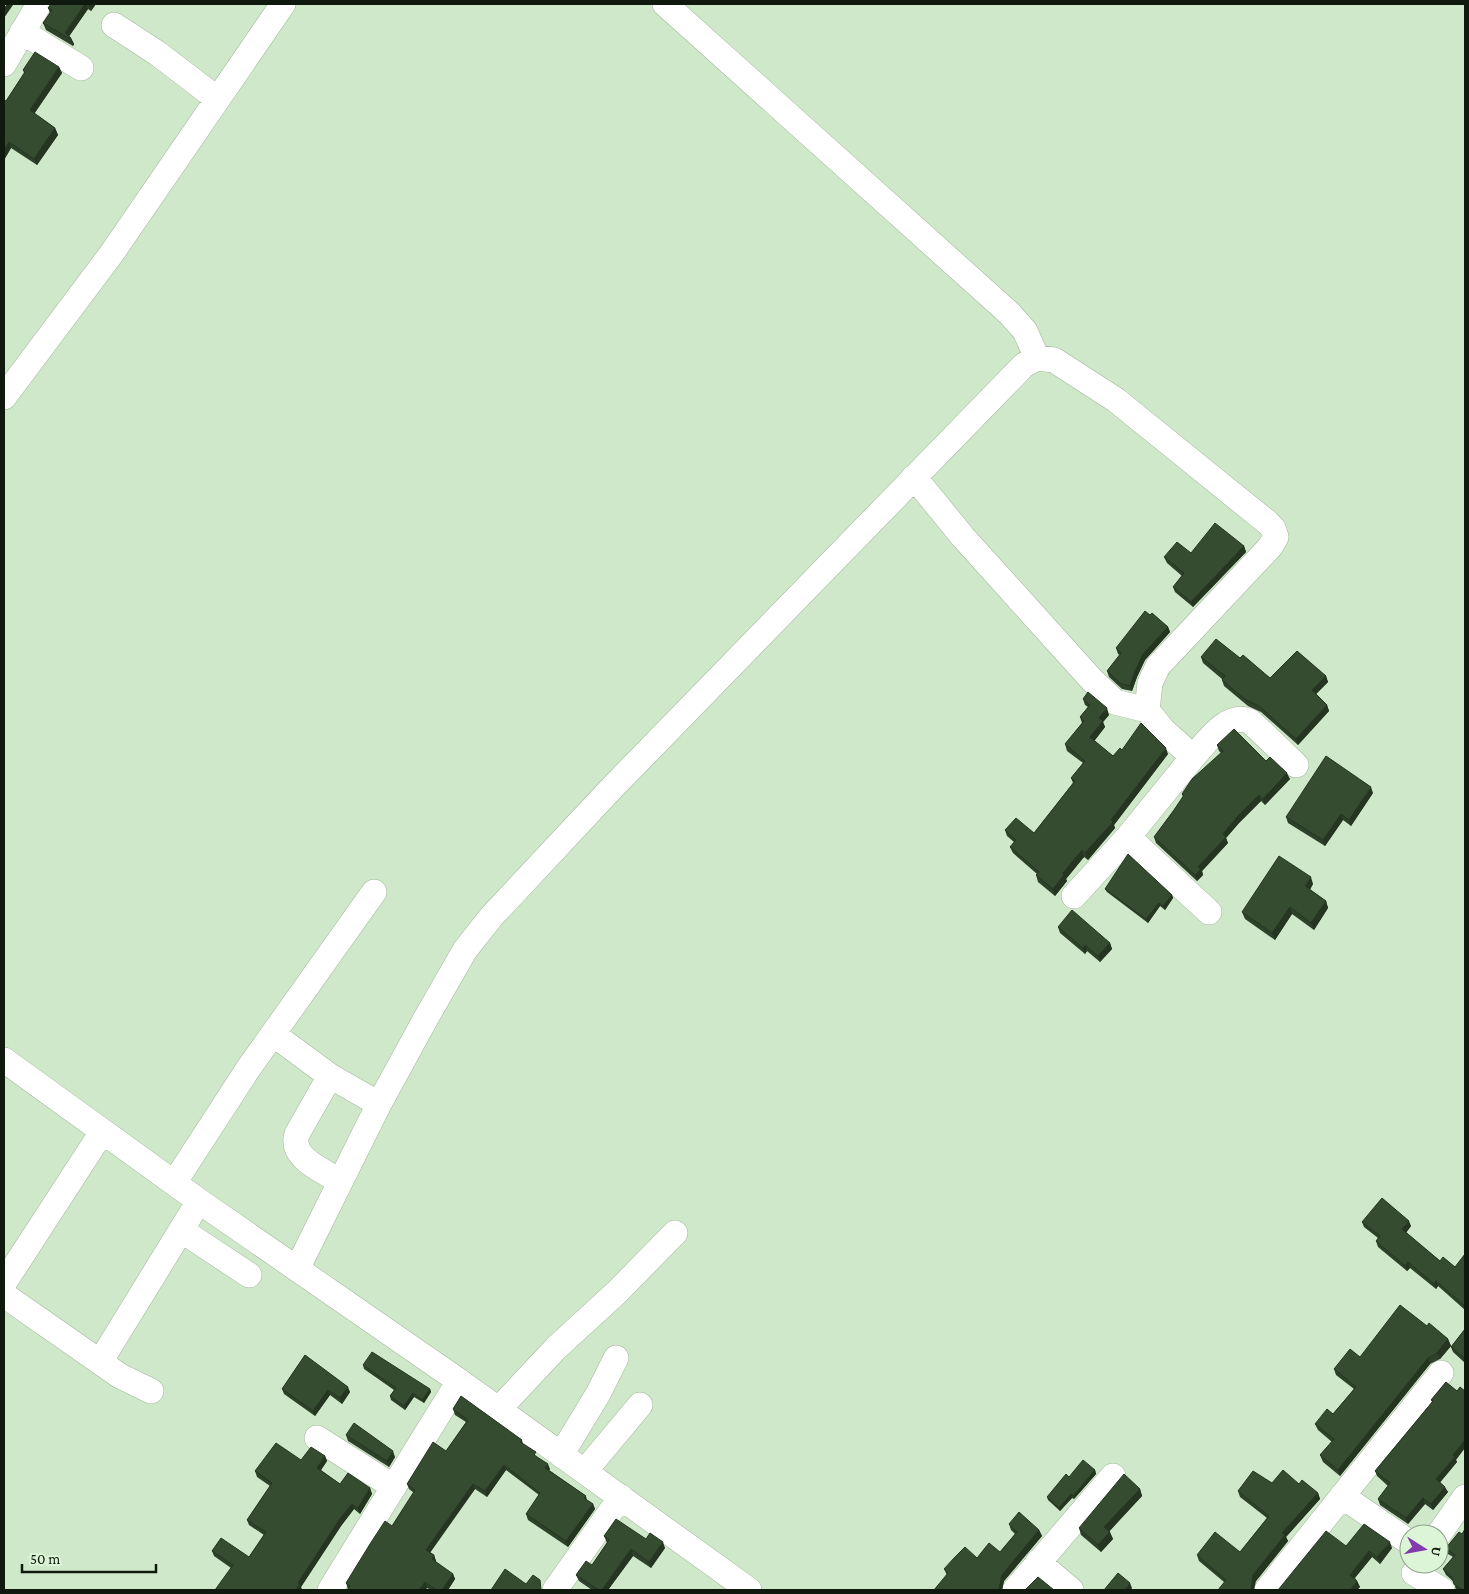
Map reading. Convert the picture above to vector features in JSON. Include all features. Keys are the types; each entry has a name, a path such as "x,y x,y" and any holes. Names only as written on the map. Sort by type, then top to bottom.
{"street":[{"path":"4,64 39,4"},
{"path":"4,397 112,253 216,98 283,4"},
{"path":"664,4 1009,314 1025,331 1038,358"},
{"path":"114,25 157,53 216,98"},
{"path":"22,32 81,68"},
{"path":"297,1269 379,1104 465,950 491,917 609,791 914,477 1024,365 1038,358 1054,360 1116,400 1224,486 1276,532 1275,540 1270,547 1158,666 1150,683 1147,710"},
{"path":"914,477 963,537 1092,680 1115,702 1147,710 1163,730 1193,757"},
{"path":"1074,896 1128,837 1193,757 1219,730 1231,721 1244,718 1251,722 1296,765"},
{"path":"1128,837 1209,912"},
{"path":"174,1183 273,1034 374,892"},
{"path":"273,1034 330,1076 379,1104"},
{"path":"4,1060 199,1201 460,1381 749,1590"},
{"path":"330,1076 297,1134 295,1145 297,1151 306,1160 340,1182"},
{"path":"4,1283 102,1132"},
{"path":"100,1362 199,1201"},
{"path":"181,1230 249,1275"},
{"path":"498,1410 556,1348 616,1293 675,1233"},
{"path":"4,1295 125,1379 151,1391"},
{"path":"561,1455 598,1394 616,1358"},
{"path":"1266,1590 1441,1373"},
{"path":"330,1590 460,1381"},
{"path":"586,1471 640,1405"},
{"path":"317,1438 394,1487"},
{"path":"1015,1590 1113,1476"},
{"path":"1342,1496 1399,1535"},
{"path":"555,1590 620,1497"},
{"path":"1446,1524 1465,1497"},
{"path":"1038,1562 1071,1590"},
{"path":"1413,1576 1442,1590"}],"building":[{"path":"51,4 85,4 65,33 70,39 43,23 52,10 48,8"},
{"path":"35,52 59,67 30,110 55,128 34,159 9,142 4,150 4,100 6,101 25,72 23,70"},
{"path":"1215,523 1244,546 1191,602 1173,587 1184,573 1164,557 1177,542 1191,553"},
{"path":"1145,611 1150,615 1152,613 1168,627 1143,654 1130,686 1120,683 1107,671 1121,653 1116,648"},
{"path":"1216,639 1240,658 1243,655 1270,678 1297,651 1326,676 1312,690 1327,705 1296,739 1259,706 1246,700 1222,680 1225,676 1201,657"},
{"path":"1088,692 1107,708 1099,718 1103,721 1090,737 1113,756 1120,748 1122,750 1141,723 1166,748 1111,820 1113,822 1085,853 1082,850 1063,873 1064,875 1053,889 1036,875 1039,872 1010,847 1016,840 1005,830 1016,818 1034,833 1075,781 1071,778 1085,761 1065,744 1084,721 1080,717 1090,705 1083,699"},
{"path":"1234,729 1266,761 1270,757 1287,773 1263,799 1259,795 1237,817 1223,834 1226,837 1198,867 1201,869 1195,875 1154,837 1184,795 1182,794 1192,779 1223,751 1217,745"},
{"path":"1326,756 1371,787 1349,820 1341,814 1323,840 1286,817"},
{"path":"1128,854 1172,895 1163,906 1159,903 1146,919 1105,889"},
{"path":"1279,856 1311,877 1305,886 1326,901 1311,923 1290,907 1272,933 1242,912"},
{"path":"1072,910 1110,943 1098,956 1085,945 1083,948 1058,927"},
{"path":"1382,1198 1409,1221 1402,1229 1440,1261 1443,1257 1455,1267 1465,1254 1465,1306 1436,1281 1434,1284 1408,1262 1405,1266 1376,1241 1380,1236 1362,1222"},
{"path":"1400,1305 1427,1326 1429,1323 1448,1339 1437,1353 1428,1358 1338,1470 1320,1455 1334,1439 1315,1424 1327,1409 1333,1414 1356,1387 1334,1369 1350,1349 1360,1357"},
{"path":"1465,1329 1465,1359 1451,1347"},
{"path":"372,1352 430,1389 422,1400 413,1393 404,1406 390,1396 396,1388 363,1365"},
{"path":"305,1355 348,1387 340,1398 328,1390 313,1411 282,1389"},
{"path":"1446,1382 1457,1391 1460,1387 1465,1391 1465,1439 1453,1455 1455,1457 1436,1479 1445,1487 1431,1504 1423,1498 1406,1518 1378,1499 1390,1483 1375,1471 1433,1401 1431,1400"},
{"path":"461,1396 522,1440 520,1442 536,1452 534,1455 548,1464 545,1468 586,1496 584,1498 593,1504 566,1541 526,1514 540,1493 504,1465 485,1491 473,1484 426,1550 434,1555 432,1559 453,1574 442,1590 437,1590 425,1582 419,1590 347,1590 350,1586 346,1583 385,1521 392,1526 415,1490 407,1484 433,1442 446,1451 468,1420 453,1409"},
{"path":"354,1423 393,1451 387,1461 346,1435"},
{"path":"276,1443 301,1460 311,1447 325,1456 317,1468 340,1484 348,1473 370,1488 358,1508 352,1504 339,1520 298,1583 300,1584 296,1590 215,1590 233,1565 212,1551 221,1538 249,1557 266,1532 247,1520 272,1483 255,1471"},
{"path":"1083,1460 1095,1470 1073,1496 1071,1494 1059,1508 1047,1497 1066,1474 1069,1477"},
{"path":"1283,1470 1299,1484 1302,1480 1318,1493 1282,1533 1285,1535 1253,1575 1252,1590 1218,1590 1226,1580 1197,1555 1215,1532 1240,1552 1269,1516 1238,1491 1253,1471 1272,1483"},
{"path":"1124,1474 1140,1489 1104,1527 1110,1532 1098,1545 1079,1528"},
{"path":"1019,1512 1039,1530 1002,1575 1000,1590 934,1590 948,1573 944,1569 965,1547 977,1558 989,1543 1000,1552 1017,1532 1009,1524"},
{"path":"616,1519 646,1539 650,1533 663,1542 649,1562 631,1549 602,1590 599,1590 576,1575 586,1561 592,1565 609,1540 604,1536"},
{"path":"1364,1524 1390,1542 1377,1557 1369,1551 1350,1575 1357,1581 1350,1590 1278,1590 1326,1531 1346,1546"},
{"path":"1465,1529 1465,1590 1454,1584 1452,1577 1449,1574 1449,1562 1455,1555 1449,1550 1449,1544 1459,1532 1462,1534"},
{"path":"505,1569 526,1584 533,1575 540,1580 541,1590 491,1590"},
{"path":"1118,1573 1130,1583 1124,1590 1104,1590"},
{"path":"1038,1577 1054,1590 1025,1590"}]}
